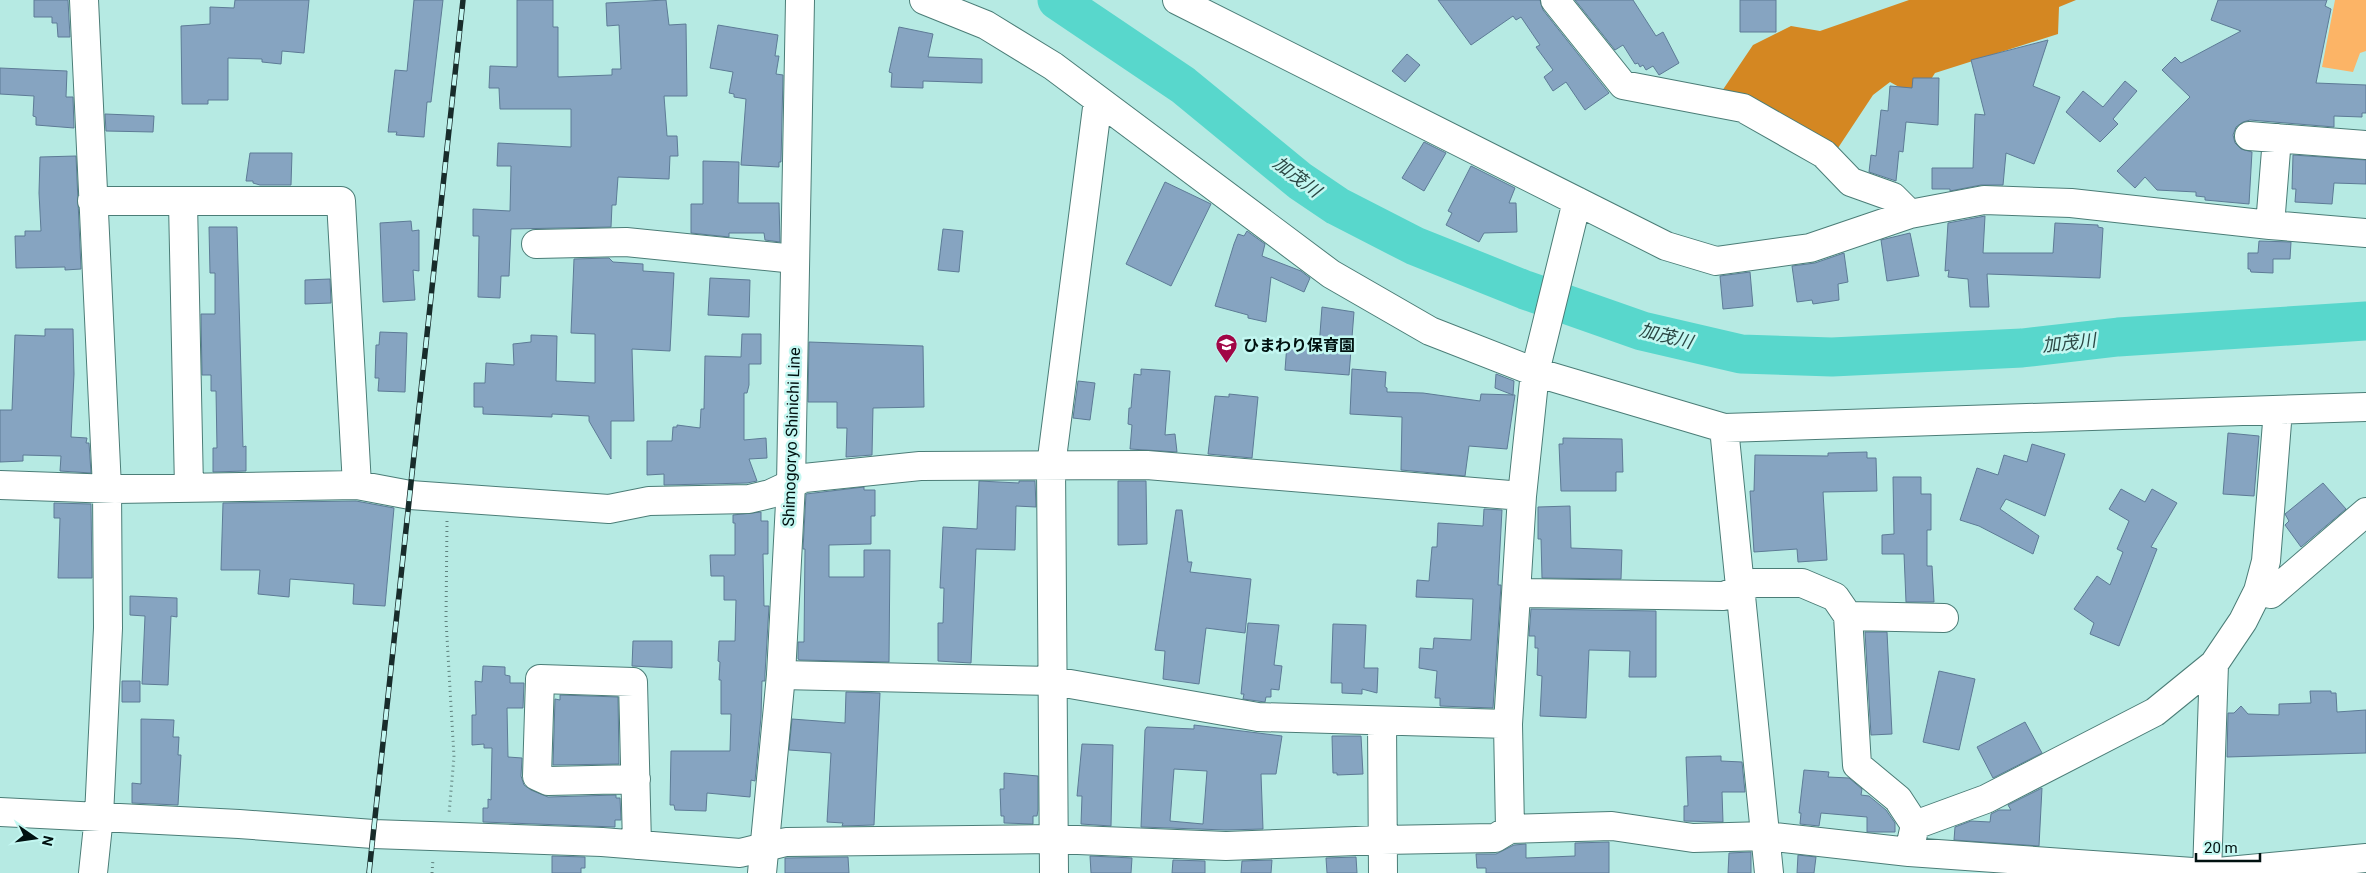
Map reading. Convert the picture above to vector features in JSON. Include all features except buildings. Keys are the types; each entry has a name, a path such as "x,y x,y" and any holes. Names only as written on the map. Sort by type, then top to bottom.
{"street":[{"path":"84,0 107,488 108,628 99,816 93,873"},
{"name":"Shimogoryo Shinichi Line","path":"763,860 782,675 791,484 800,0"},
{"path":"924,0 986,25 1053,66 1331,274 1430,331 1724,428 2366,407"},
{"path":"1177,0 1666,246 1716,261 1810,248 1910,214 1984,200 2071,203 2270,225 2366,233"},
{"path":"1555,0 1623,85 1744,108 1824,154 1851,182 1893,197 1910,214"},
{"path":"1054,873 1051,466 1098,100"},
{"path":"2249,136 2366,144"},
{"path":"2270,225 2277,138"},
{"path":"92,201 341,201 357,485"},
{"path":"1510,829 1508,724 1518,593 1522,496 1536,366 1577,201"},
{"path":"183,202 188,488"},
{"path":"536,244 626,242 796,259"},
{"path":"1915,825 1986,799 2155,712 2214,664 2243,621 2258,591 2266,561 2278,410"},
{"path":"1724,428 1769,873"},
{"path":"0,485 188,488 357,485 410,495 609,509 649,501 749,500 770,494 804,478 920,466 1147,465 1522,496"},
{"path":"2258,591 2271,594 2366,512"},
{"path":"1518,593 1724,596 1754,583 1802,584 1835,597 1848,616 1857,765 1898,799 1915,825 1909,852"},
{"path":"1848,616 1944,618"},
{"path":"2207,873 2214,664"},
{"path":"782,675 1053,681 1258,717 1508,724"},
{"path":"636,779 548,781 537,776 540,678 633,682 636,779 637,845"},
{"path":"1382,721 1383,873"},
{"path":"0,812 99,816 373,834 637,845 740,853 763,860 786,842 1053,839 1226,846 1495,838 1510,829 1612,826 1693,838 1766,836 1909,852 2207,873 2366,858"}],"path":[{"path":"447,837 454,757 446,620 448,498"}],"shaded area":[{"path":"1909,0 2076,0 2059,7 2058,34 1935,73 1919,98 1890,82 1873,95 1836,151 1720,94 1753,45 1791,26 1820,31"},
{"path":"2335,0 2366,0 2366,51 2360,53 2353,72 2322,67"}],"waterway":[{"name":"加茂川","path":"1057,0 1183,85 1300,181 1337,206 1415,246 1525,290 1642,331 1741,354 1832,357 2022,348 2118,337 2366,321"}],"railway":[{"path":"369,873 463,0"}],"place":[{"name":"ひまわり保育園","path":"1227,364"}]}
